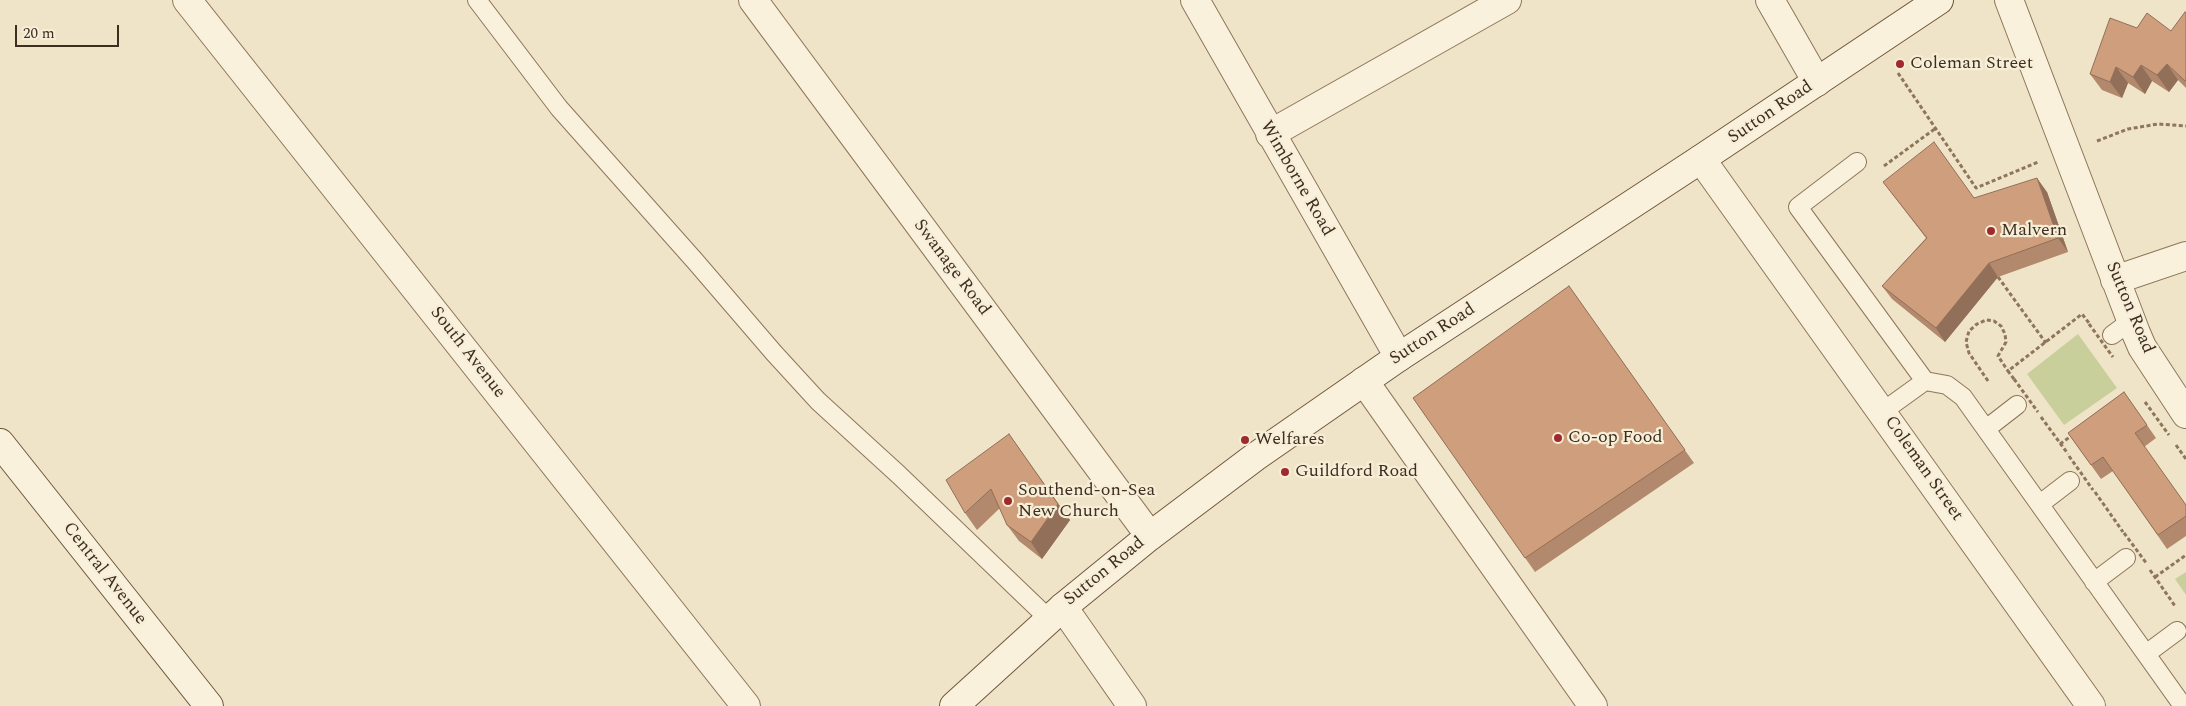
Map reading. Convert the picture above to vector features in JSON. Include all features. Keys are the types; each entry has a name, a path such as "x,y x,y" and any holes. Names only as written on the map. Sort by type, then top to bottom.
{"street":[{"name":"South Avenue","path":"187,0 746,706"},
{"name":"Swanage Road","path":"753,0 1150,536"},
{"name":"Wimborne Road","path":"1195,0 1399,357"},
{"path":"1270,134 1508,0"},
{"path":"1770,0 1817,82"},
{"name":"Sutton Road","path":"954,706 1056,613 1150,536 1255,457 1399,357 1701,159 1938,0"},
{"name":"Sutton Road","path":"2009,0 2115,280 2121,328 2142,347 2176,409"},
{"name":"Coleman Street","path":"1701,159 2091,706"},
{"path":"2115,280 2186,256"},
{"path":"1364,381 1593,706"},
{"name":"Central Avenue","path":"0,443 209,706"},
{"path":"1056,613 1132,706"}],"lane":[{"path":"477,0 559,108 774,353 818,400 1056,613"},
{"path":"1857,162 1798,207 1925,380 1946,385 1963,398 2183,706"},
{"path":"1882,412 1925,380"},
{"path":"1986,429 2017,405"},
{"path":"2040,504 2070,481"},
{"path":"2094,582 2126,558"},
{"path":"2146,654 2177,631"}],"path":[{"path":"1898,73 1976,188 2045,160"},
{"path":"2093,142 2135,128 2158,124 2186,126"},
{"path":"1882,167 1936,128"},
{"path":"1998,277 2046,343"},
{"path":"2008,371 2082,314 2113,357"},
{"path":"1992,387 1969,353 1966,342 1969,331 1977,324 1986,320 1994,321 2001,326 2005,334 2006,342 1998,356 2178,610"},
{"path":"2145,402 2169,435"},
{"path":"2060,444 2075,433"},
{"path":"2155,577 2186,555"}],"green space":[{"path":"2078,334 2117,388 2064,425 2027,374"},
{"path":"2186,572 2186,595 2175,579"}],"building":[{"path":"2185,12 2185,81 2167,64 2157,75 2141,65 2133,77 2116,67 2110,82 2090,74 2110,18 2137,28 2147,13 2171,31"},
{"name":"Malvern","path":"1934,142 1974,198 2037,178 2058,238 1989,263 1936,328 1882,286 1927,238 1883,182"},
{"name":"Co-op Food","path":"1569,286 1685,450 1525,558 1413,398"},
{"path":"2124,392 2147,425 2135,433 2186,505 2186,516 2158,535 2103,457 2091,465 2068,433"},
{"name":"Southend-on-Sea New Church","path":"1009,434 1058,504 1031,542 1007,525 991,489 965,513 946,480"}],"place":[{"name":"Coleman Street","path":"1900,64"},
{"name":"Malvern","path":"1991,231"},
{"name":"Co-op Food","path":"1558,438"},
{"name":"Welfares","path":"1245,440"},
{"name":"Guildford Road","path":"1285,472"},
{"name":"Southend-on-Sea New Church","path":"1008,501"}]}
